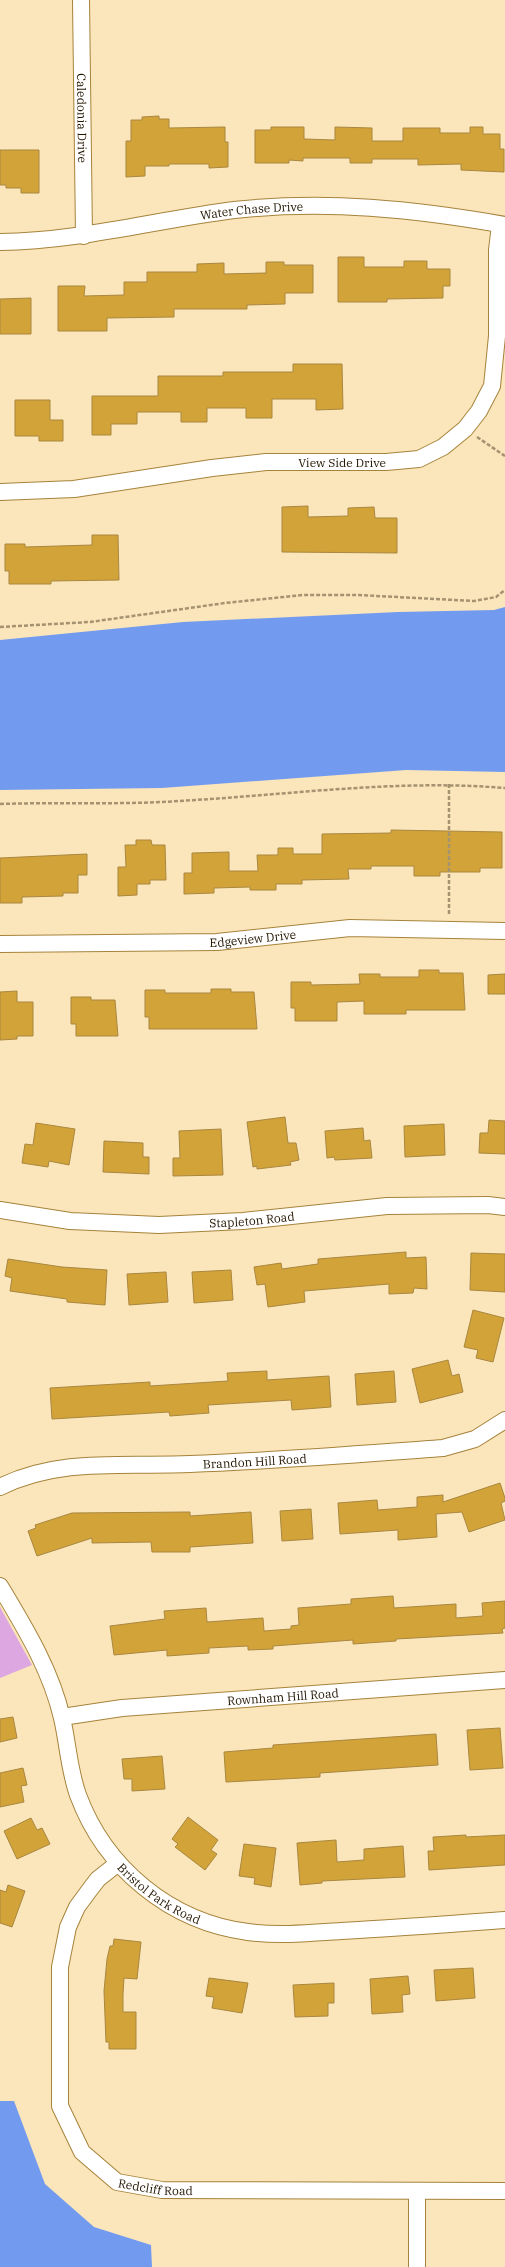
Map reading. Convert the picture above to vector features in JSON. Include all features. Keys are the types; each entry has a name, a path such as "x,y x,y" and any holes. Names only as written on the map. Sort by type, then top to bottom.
{"street":[{"name":"Caledonia Drive","path":"81,0 84,236"},
{"name":"Water Chase Drive","path":"0,242 84,236 234,210 316,205 375,206 503,225"},
{"name":"View Side Drive","path":"0,492 74,489 266,462 386,462 419,459 443,447 466,429 479,411 492,386 497,336 497,250 503,225"},
{"name":"Edgeview Drive","path":"0,944 217,942 350,928 448,928 505,931"},
{"name":"Stapleton Road","path":"0,1210 70,1221 160,1225 236,1221 387,1206 488,1205 505,1207"},
{"name":"Brandon Hill Road","path":"0,1487 10,1482 72,1465 189,1464 443,1448 475,1439 505,1420"},
{"name":"Bristol Park Road","path":"0,1586 33,1640 45,1668 62,1717 70,1767 78,1794 94,1828 118,1864 156,1896 178,1910 222,1926 247,1932 290,1934 505,1920"},
{"name":"Rownham Hill Road","path":"62,1717 122,1708 505,1680"},
{"name":"Redcliff Road","path":"118,1864 98,1879 77,1907 68,1927 60,1967 60,2106 82,2152 117,2182 162,2190 505,2191"},
{"path":"417,2191 417,2267"}],"path":[{"path":"466,429 505,456"},
{"path":"0,627 90,622 217,604 303,595 358,595 474,600 496,597 505,590"},
{"path":"448,928 449,784"},
{"path":"0,804 177,801 390,785 449,784 505,788"}],"shaded area":[{"path":"0,1607 32,1665 0,1678"}],"water":[{"path":"505,607 505,772 406,770 162,788 0,790 0,640 183,622 398,612 494,610"},
{"path":"0,2101 14,2101 45,2184 94,2227 151,2245 152,2267 0,2267"}],"building":[{"path":"159,116 159,119 169,119 169,128 225,127 225,142 228,142 228,167 209,168 209,164 169,164 169,166 145,166 145,176 126,177 126,141 131,141 131,120 142,120 142,117"},
{"path":"271,127 304,127 304,139 335,140 335,127 372,128 372,141 403,141 403,128 440,128 440,133 470,133 470,127 483,127 483,134 500,134 500,149 504,149 504,172 461,170 461,164 418,165 418,159 372,159 372,163 350,163 350,158 303,158 303,161 289,160 289,163 255,163 255,130 271,130"},
{"path":"0,150 39,150 39,193 21,193 21,188 6,188 6,185 0,185"},
{"path":"338,257 364,257 364,267 404,267 404,261 427,261 427,269 450,269 450,286 443,286 443,298 387,299 387,302 338,302"},
{"path":"266,262 284,262 284,265 313,265 313,293 285,293 285,304 247,305 247,309 174,309 174,317 107,318 107,331 58,331 58,286 85,286 84,296 124,295 124,282 147,282 147,272 197,272 197,264 224,263 224,274 266,273"},
{"path":"31,298 31,334 0,334 0,299"},
{"path":"293,364 342,364 343,409 316,410 316,399 272,399 272,418 246,418 246,408 207,408 207,422 181,422 181,412 137,412 137,424 111,424 111,435 92,435 92,396 158,396 158,376 223,376 223,372 293,372"},
{"path":"15,400 50,400 50,420 63,420 63,441 39,441 39,436 15,436"},
{"path":"308,506 308,517 348,516 348,508 374,507 375,518 397,518 397,553 282,552 282,507"},
{"path":"92,535 118,535 119,580 51,581 51,584 9,584 9,571 5,571 5,544 25,544 25,547 92,545"},
{"path":"391,830 502,832 502,868 480,868 480,872 440,872 440,876 414,876 414,866 371,866 371,869 348,869 349,879 302,880 302,884 276,884 276,890 250,890 250,887 214,888 214,893 184,894 184,873 192,873 192,853 229,852 229,871 258,871 257,855 278,855 278,848 293,848 293,854 322,854 322,834 391,833"},
{"path":"136,840 151,840 152,845 165,845 166,880 150,880 150,884 137,884 137,895 118,896 118,867 126,867 125,845 136,845"},
{"path":"87,854 87,875 78,875 78,893 63,893 63,896 22,897 22,903 0,903 0,858"},
{"path":"419,970 439,970 439,973 463,973 465,1010 406,1010 406,1014 364,1014 364,1001 337,1002 337,1021 295,1021 295,1008 291,1008 291,982 311,982 311,985 360,984 359,974 380,974 380,977 419,977"},
{"path":"505,974 505,994 488,994 488,975"},
{"path":"211,989 231,989 231,992 254,992 257,1029 149,1029 149,1017 145,1017 145,990 165,990 165,993 211,993"},
{"path":"17,991 17,1002 33,1002 33,1036 17,1036 17,1039 0,1040 0,992"},
{"path":"71,997 91,997 91,1000 115,1000 118,1036 76,1036 76,1024 71,1024"},
{"path":"285,1117 288,1143 296,1143 299,1160 290,1162 291,1165 257,1169 257,1166 253,1167 247,1122"},
{"path":"489,1120 505,1121 505,1154 479,1153 480,1133 488,1133"},
{"path":"36,1123 75,1129 69,1165 49,1161 48,1167 22,1163 25,1144 33,1145"},
{"path":"444,1124 445,1155 405,1157 404,1126"},
{"path":"363,1128 364,1141 370,1140 372,1158 335,1160 334,1157 327,1158 325,1131"},
{"path":"221,1129 223,1175 173,1176 173,1158 180,1158 179,1131"},
{"path":"104,1141 143,1143 143,1157 149,1157 149,1174 103,1172"},
{"path":"406,1252 406,1258 426,1257 427,1289 414,1288 413,1293 389,1294 389,1284 304,1291 305,1302 268,1307 265,1284 257,1285 254,1267 281,1263 282,1269 318,1264 318,1259"},
{"path":"471,1253 505,1254 505,1292 470,1290"},
{"path":"8,1259 62,1267 107,1270 105,1305 67,1302 67,1299 10,1291 12,1278 5,1276"},
{"path":"231,1270 233,1300 194,1303 192,1272"},
{"path":"166,1272 168,1302 129,1305 127,1274"},
{"path":"473,1310 504,1318 493,1362 476,1358 478,1350 464,1347"},
{"path":"448,1360 452,1376 459,1374 463,1392 420,1403 412,1369"},
{"path":"267,1371 267,1380 329,1376 331,1407 292,1410 291,1400 208,1405 209,1413 170,1416 169,1412 52,1419 50,1388 150,1382 150,1386 228,1381 227,1373"},
{"path":"394,1371 396,1402 357,1405 355,1374"},
{"path":"500,1483 505,1498 505,1501 501,1503 505,1520 469,1532 462,1512 436,1514 437,1537 398,1540 398,1530 340,1534 338,1503 377,1500 378,1510 417,1507 417,1497 443,1495 443,1502"},
{"path":"311,1509 313,1539 282,1541 280,1511"},
{"path":"190,1512 190,1516 251,1512 253,1543 190,1547 190,1552 152,1552 151,1542 92,1543 92,1538 37,1556 28,1531 36,1528 35,1525 72,1513"},
{"path":"393,1596 394,1608 456,1604 456,1618 483,1616 482,1603 505,1601 505,1628 502,1629 503,1633 396,1639 396,1641 353,1644 353,1640 273,1646 273,1649 248,1650 248,1646 209,1648 209,1653 167,1656 167,1650 114,1655 110,1626 165,1619 164,1611 206,1608 207,1622 263,1618 264,1631 291,1629 291,1626 299,1625 298,1608 351,1604 351,1599"},
{"path":"13,1717 17,1738 0,1742 0,1719"},
{"path":"500,1728 503,1768 470,1770 467,1730"},
{"path":"436,1734 438,1765 320,1773 320,1777 226,1782 224,1752 273,1748 273,1745"},
{"path":"162,1756 165,1789 132,1791 132,1779 124,1779 122,1759"},
{"path":"23,1768 27,1785 21,1786 24,1802 0,1807 0,1773"},
{"path":"188,1817 218,1840 211,1850 217,1854 205,1870 175,1847 178,1844 172,1839"},
{"path":"31,1818 37,1830 42,1828 50,1844 17,1859 4,1831"},
{"path":"466,1835 466,1837 505,1835 505,1865 429,1870 428,1851 434,1851 433,1837"},
{"path":"336,1840 337,1862 364,1860 364,1849 403,1846 405,1877 322,1881 322,1883 300,1885 297,1843"},
{"path":"244,1844 276,1848 271,1887 254,1884 255,1878 239,1876"},
{"path":"8,1885 25,1891 12,1927 0,1923 0,1890 6,1892"},
{"path":"114,1939 141,1942 137,1979 124,1978 123,1994 123,2012 136,2012 136,2049 109,2049 109,2042 106,2042 104,1991 107,1959 110,1946 113,1946"},
{"path":"473,1968 475,1998 436,2001 434,1970"},
{"path":"408,1976 410,1994 402,1995 403,2012 372,2014 370,1979"},
{"path":"209,1978 248,1983 242,2013 212,2008 214,1997 206,1996"},
{"path":"334,1983 334,2003 328,2003 328,2016 295,2017 293,1985"}]}
